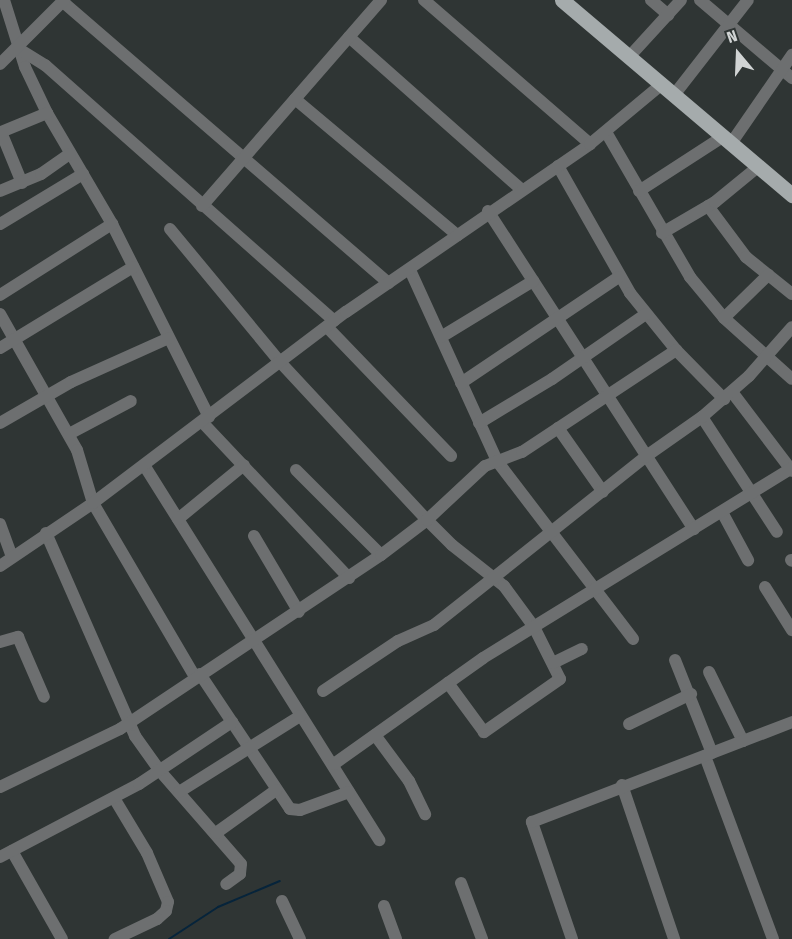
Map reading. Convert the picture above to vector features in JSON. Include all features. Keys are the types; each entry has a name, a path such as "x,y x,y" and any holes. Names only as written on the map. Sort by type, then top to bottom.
{"main road":[{"path":"562,0 792,195"}],"street":[{"path":"4,0 19,49 47,113 112,224 169,338 206,420 244,465 349,578"},
{"path":"202,206 381,0"},
{"path":"424,0 590,144"},
{"path":"629,57 681,0"},
{"path":"700,0 792,78"},
{"path":"674,94 748,0"},
{"path":"0,64 19,49 63,1 243,160 389,283"},
{"path":"656,1 668,15"},
{"path":"349,37 522,190"},
{"path":"19,49 45,65 331,324 451,456"},
{"path":"639,191 728,139 792,55"},
{"path":"0,566 93,503 331,324 410,270 488,211 590,144 662,84"},
{"path":"296,99 457,235"},
{"path":"22,183 1,132 47,113"},
{"path":"606,132 662,233 690,277 724,318 792,379"},
{"path":"0,191 40,174 70,154"},
{"path":"334,764 448,683 534,627 792,469 728,396 676,351 646,314 619,277 558,166"},
{"path":"662,233 708,206 759,166"},
{"path":"40,174 55,192"},
{"path":"0,224 83,174"},
{"path":"708,206 728,237 792,294"},
{"path":"488,211 694,530"},
{"path":"0,295 112,224"},
{"path":"170,230 280,363 427,520 504,586 534,627 553,663 559,684 486,732 479,729 448,683"},
{"path":"0,348 134,267"},
{"path":"410,270 496,461 633,639"},
{"path":"724,318 768,275"},
{"path":"461,384 619,277"},
{"path":"441,337 533,281"},
{"path":"0,314 49,395 69,434 84,467 93,503 198,676 232,722 276,790 290,809 296,811 349,792"},
{"path":"479,423 582,359 646,314"},
{"path":"323,691 398,641 434,625 645,457 702,417 728,396 792,327"},
{"path":"0,423 49,395 169,338"},
{"path":"0,787 109,736 349,578 427,520 482,469 496,461 514,456 676,351"},
{"path":"69,434 131,401"},
{"path":"702,417 777,532"},
{"path":"558,428 603,492"},
{"path":"144,465 231,600 253,641 300,716 334,764 379,840"},
{"path":"178,519 244,465"},
{"path":"296,470 381,555"},
{"path":"722,512 748,560"},
{"path":"0,524 12,557"},
{"path":"46,533 128,722 160,771 216,833 242,866 240,874 226,884"},
{"path":"254,536 299,612"},
{"path":"765,586 792,630"},
{"path":"0,642 18,637 44,697"},
{"path":"553,663 582,649"},
{"path":"675,660 691,694 708,754 773,939"},
{"path":"709,672 743,741"},
{"path":"629,724 691,694"},
{"path":"179,792 300,716"},
{"path":"0,857 114,798 160,771 232,722"},
{"path":"572,939 532,822 622,785 791,725"},
{"path":"375,735 409,781 425,814"},
{"path":"622,785 674,939"},
{"path":"216,833 276,790"},
{"path":"114,798 147,853 168,902 166,911 157,919 115,939"},
{"path":"12,851 62,939"},
{"path":"461,884 482,939"},
{"path":"282,902 300,939"},
{"path":"384,906 396,939"}],"waterway":[{"path":"169,939 218,907 280,881"}]}
